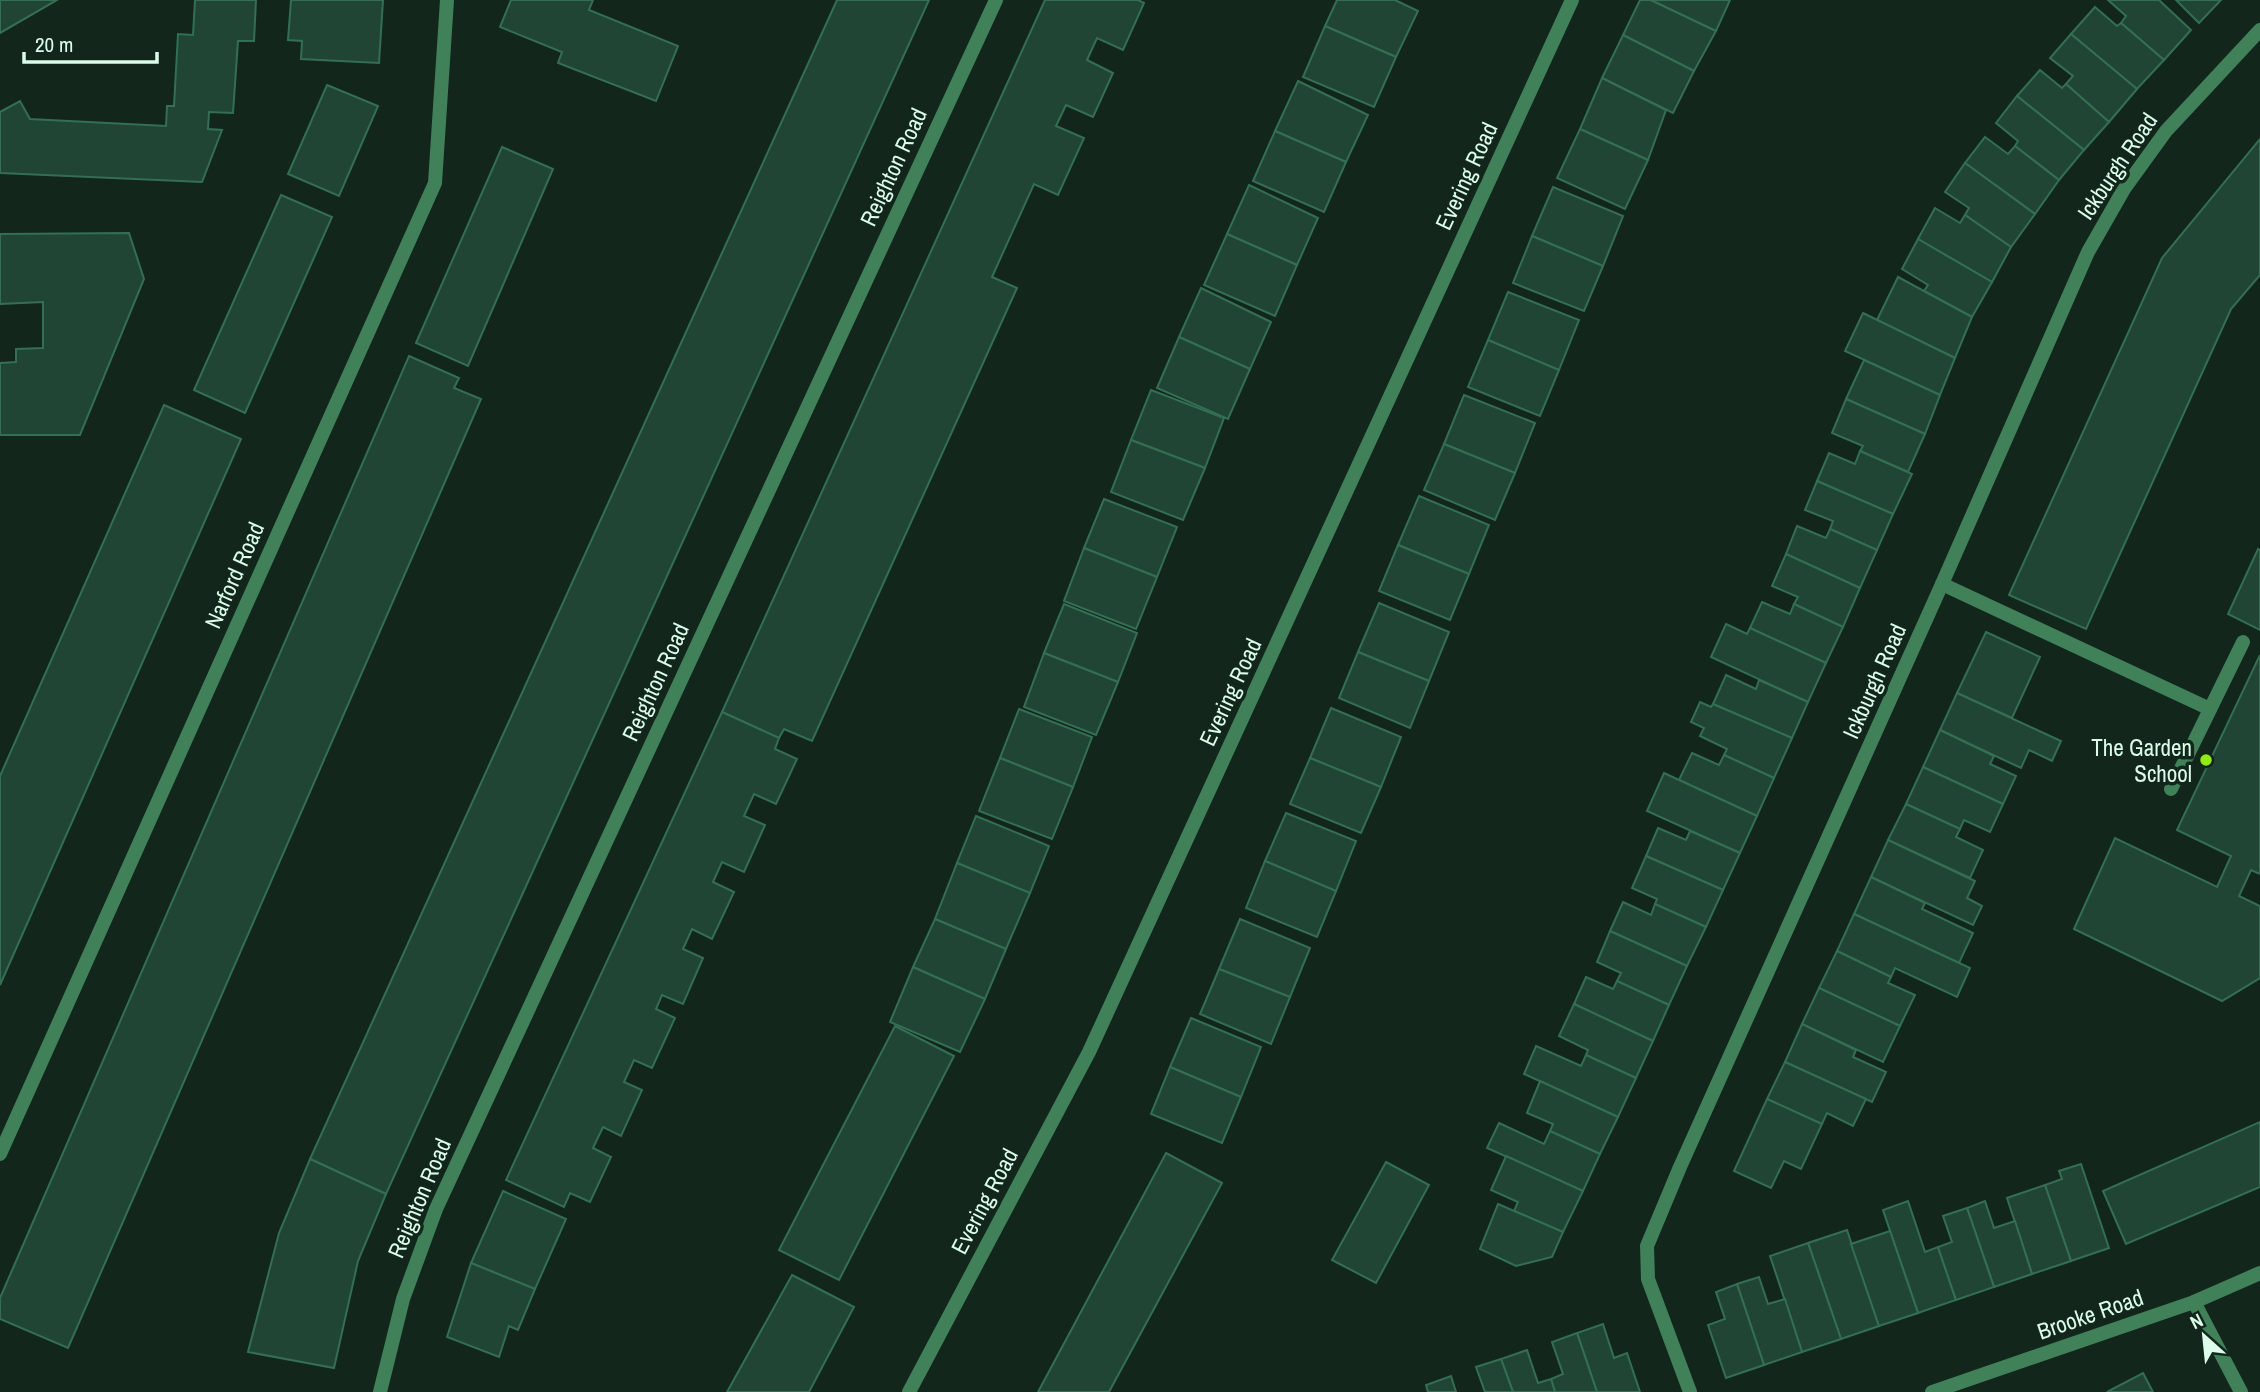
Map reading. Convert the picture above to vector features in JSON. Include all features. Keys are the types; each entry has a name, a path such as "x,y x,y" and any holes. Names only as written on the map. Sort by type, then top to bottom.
{"street":[{"name":"Narford Road","path":"0,1154 435,183 447,0"},
{"name":"Reighton Road","path":"380,1392 403,1299 436,1209 996,0"},
{"name":"Evering Road","path":"909,1392 1089,1052 1572,0"},
{"name":"Ickburgh Road","path":"1690,1392 1648,1279 1647,1246 1680,1167 2088,252 2124,189 2166,131 2260,30"},
{"path":"1942,584 2210,709"},
{"path":"2171,789 2243,642"},
{"name":"Brooke Road","path":"1932,1392 2194,1302 2260,1273"},
{"path":"2194,1302 2241,1392"}],"building":[{"path":"0,0 57,0 0,33"},
{"path":"195,0 256,0 254,41 238,41 233,113 209,112 208,129 222,130 202,182 0,173 0,112 20,101 30,119 166,126 167,106 174,106 178,34 193,35"},
{"path":"291,0 383,0 379,63 301,59 302,41 288,40"},
{"path":"511,0 593,0 589,10 678,46 656,101 558,63 562,52 500,27"},
{"path":"837,0 929,0 386,1194 310,1159"},
{"path":"1045,0 1138,0 1144,3 1123,50 1097,38 1087,60 1113,73 1093,117 1066,105 1056,126 1084,138 1058,195 1034,184 992,277 1017,288 812,741 784,729 779,738 722,712"},
{"path":"1337,0 1395,0 1418,11 1396,57 1325,26"},
{"path":"1640,0 1651,0 1716,31 1694,71 1623,35"},
{"path":"1651,0 1730,0 1716,31"},
{"path":"2108,0 2159,0 2191,30 2164,60 2121,23 2126,16"},
{"path":"2176,0 2221,0 2199,23"},
{"path":"2095,7 2117,26 2121,23 2164,60 2137,89 2071,34"},
{"path":"1325,26 1396,57 1374,107 1303,77"},
{"path":"2071,34 2137,89 2109,122 2066,84 2073,76 2050,58"},
{"path":"1623,35 1694,71 1673,113 1602,78"},
{"path":"2040,70 2062,88 2066,84 2109,122 2084,150 2017,96"},
{"path":"1602,78 1666,110 1648,160 1580,129"},
{"path":"1298,81 1368,115 1346,162 1275,131"},
{"path":"327,85 378,106 339,196 288,174"},
{"path":"2017,96 2084,150 2059,180 2015,146 2018,141 1996,123"},
{"path":"1580,129 1648,160 1625,209 1557,178"},
{"path":"1275,131 1346,162 1324,212 1253,181"},
{"path":"1985,137 2008,154 2015,146 2059,180 2035,214 1965,163"},
{"path":"2260,139 2260,275 2231,309 2086,629 2009,595 2162,258"},
{"path":"502,147 553,169 468,366 416,343"},
{"path":"1965,163 2035,214 2011,247 1965,215 1969,208 1945,192"},
{"path":"1249,185 1318,218 1297,265 1227,234"},
{"path":"1553,187 1623,216 1603,266 1532,236"},
{"path":"281,195 332,217 245,413 194,390"},
{"path":"1935,208 1960,223 1965,215 2011,247 1992,282 1918,239"},
{"path":"129,233 144,279 80,435 0,435 0,363 16,362 16,349 43,348 43,302 0,304 0,234"},
{"path":"1227,234 1297,265 1275,316 1204,285"},
{"path":"1532,236 1603,266 1584,311 1513,283"},
{"path":"1918,239 1992,282 1972,317 1924,291 1928,285 1902,269"},
{"path":"1898,277 1972,317 1955,358 1877,320"},
{"path":"1201,288 1271,322 1250,369 1179,337"},
{"path":"1508,292 1579,320 1559,370 1488,340"},
{"path":"1863,313 1955,358 1940,395 1845,351"},
{"path":"1179,337 1250,369 1228,419 1157,388"},
{"path":"1488,340 1559,370 1540,416 1468,387"},
{"path":"409,356 459,378 454,388 481,399 68,1348 0,1319 0,1298"},
{"path":"1864,360 1940,395 1925,434 1846,399"},
{"path":"1151,390 1224,418 1205,468 1131,440"},
{"path":"1464,395 1535,423 1515,473 1444,444"},
{"path":"1846,399 1925,434 1908,472 1860,451 1863,446 1832,433"},
{"path":"164,405 241,439 0,985 0,776"},
{"path":"1131,440 1205,468 1183,520 1111,492"},
{"path":"1444,444 1515,473 1495,520 1424,490"},
{"path":"1860,451 1912,474 1893,514 1817,481 1829,453 1855,464"},
{"path":"1817,481 1893,514 1877,550 1830,529 1833,521 1805,510"},
{"path":"1419,496 1489,525 1469,574 1398,545"},
{"path":"1104,499 1177,527 1157,577 1084,548"},
{"path":"1797,526 1826,538 1830,529 1877,550 1860,588 1786,554"},
{"path":"1398,545 1469,574 1450,620 1379,591"},
{"path":"1084,548 1157,577 1136,629 1064,601"},
{"path":"2258,549 2260,550 2260,630 2228,614"},
{"path":"1786,554 1860,588 1843,627 1794,604 1798,597 1772,586"},
{"path":"1762,602 1790,614 1794,604 1843,627 1826,663 1750,628"},
{"path":"1379,603 1449,632 1429,681 1358,652"},
{"path":"1064,604 1137,633 1118,682 1044,653"},
{"path":"1726,624 1747,634 1750,628 1826,663 1808,702 1711,657"},
{"path":"1986,632 2040,657 2012,718 1957,693"},
{"path":"1358,652 1429,681 1410,728 1339,698"},
{"path":"1044,653 1118,682 1096,735 1024,707"},
{"path":"2260,655 2260,874 2251,870 2239,896 2260,906 2260,978 2222,1001 2074,929 2115,838 2217,887 2231,856 2177,830"},
{"path":"1726,675 1756,689 1759,680 1808,702 1792,738 1713,704"},
{"path":"1957,693 2061,741 2052,761 2029,750 2021,768 1940,730"},
{"path":"1700,702 1711,707 1713,704 1792,738 1774,778 1724,755 1727,749 1700,736 1704,728 1691,722"},
{"path":"1331,708 1401,737 1381,787 1310,758"},
{"path":"1019,709 1092,737 1073,787 1000,758"},
{"path":"722,712 779,738 775,749 797,759 776,804 754,794 744,816 765,825 744,872 722,862 713,882 734,892 712,939 692,929 683,949 703,958 683,1004 662,995 656,1009 675,1018 652,1068 634,1060 624,1082 642,1090 621,1136 603,1127 593,1148 611,1157 590,1202 570,1193 564,1207 506,1180"},
{"path":"1940,730 1994,756 1990,764 2016,776 2003,804 1923,767"},
{"path":"1692,753 1719,765 1724,755 1774,778 1757,816 1679,780"},
{"path":"1000,758 1073,787 1052,839 979,811"},
{"path":"1310,758 1381,787 1361,833 1290,804"},
{"path":"1923,767 2003,804 1990,832 1964,820 1960,829 1906,804"},
{"path":"1664,773 1757,816 1740,853 1647,811"},
{"path":"1906,804 1960,829 1956,837 1983,850 1970,878 1888,840"},
{"path":"1286,813 1356,841 1336,891 1265,861"},
{"path":"976,816 1049,846 1030,893 957,863"},
{"path":"1658,828 1686,840 1690,831 1740,853 1723,890 1646,856"},
{"path":"1888,840 1975,881 1967,898 1982,906 1973,925 1871,877"},
{"path":"1646,856 1723,890 1706,927 1655,904 1657,899 1632,888"},
{"path":"1265,861 1336,891 1317,937 1246,908"},
{"path":"957,863 1030,893 1006,949 935,919"},
{"path":"1871,877 1925,903 1922,909 1973,933 1959,963 1854,914"},
{"path":"1623,902 1651,915 1655,904 1706,927 1687,966 1610,931"},
{"path":"1854,914 1970,968 1957,997 1895,968 1891,977 1837,951"},
{"path":"935,919 1006,949 985,999 913,967"},
{"path":"1240,919 1310,948 1290,997 1219,969"},
{"path":"1610,931 1687,966 1669,1005 1617,981 1621,973 1597,962"},
{"path":"1837,951 1891,977 1888,983 1915,995 1900,1026 1819,988"},
{"path":"913,967 985,999 960,1052 890,1022"},
{"path":"1219,969 1290,997 1271,1044 1200,1014"},
{"path":"1586,977 1613,989 1617,981 1669,1005 1653,1041 1574,1004"},
{"path":"1819,988 1900,1026 1883,1062 1802,1024"},
{"path":"1574,1004 1653,1041 1636,1078 1586,1055 1588,1050 1559,1036"},
{"path":"1191,1018 1261,1047 1241,1097 1170,1067"},
{"path":"1802,1024 1856,1050 1853,1057 1886,1072 1872,1102 1785,1062"},
{"path":"895,1026 954,1056 839,1280 779,1250"},
{"path":"1536,1046 1581,1066 1586,1055 1636,1078 1618,1117 1524,1074"},
{"path":"1785,1062 1866,1099 1853,1126 1827,1113 1822,1124 1767,1099"},
{"path":"1170,1067 1241,1097 1222,1143 1151,1114"},
{"path":"1540,1081 1618,1117 1600,1154 1550,1131 1553,1124 1527,1113"},
{"path":"1767,1099 1822,1124 1801,1169 1784,1161 1771,1188 1734,1171"},
{"path":"2260,1122 2260,1187 2126,1244 2103,1191"},
{"path":"1499,1123 1544,1144 1550,1131 1600,1154 1583,1191 1487,1148"},
{"path":"1166,1153 1222,1183 1109,1392 1038,1392"},
{"path":"1506,1156 1583,1191 1563,1232 1514,1211 1518,1202 1491,1190"},
{"path":"310,1159 386,1194 358,1261 334,1368 248,1352 279,1233"},
{"path":"1386,1162 1429,1185 1376,1283 1332,1260"},
{"path":"2081,1164 2109,1248 2071,1261 2045,1185 2062,1179 2059,1171"},
{"path":"2045,1185 2071,1261 2032,1274 2007,1198"},
{"path":"503,1191 566,1219 535,1289 471,1263"},
{"path":"1908,1201 1925,1252 1938,1247 1956,1300 1918,1313 1883,1210"},
{"path":"1985,1201 1994,1228 2015,1221 2032,1274 1994,1287 1967,1208"},
{"path":"1498,1204 1563,1232 1552,1257 1516,1266 1480,1249"},
{"path":"1967,1208 1994,1287 1956,1300 1938,1247 1952,1242 1943,1216"},
{"path":"1847,1230 1879,1326 1841,1339 1808,1243"},
{"path":"1890,1231 1918,1313 1879,1326 1851,1244"},
{"path":"1808,1243 1841,1339 1802,1352 1770,1256"},
{"path":"471,1263 535,1289 518,1330 509,1326 499,1357 447,1337"},
{"path":"792,1275 854,1307 809,1392 727,1392"},
{"path":"1759,1277 1768,1304 1785,1299 1802,1352 1764,1365 1737,1284"},
{"path":"1737,1284 1764,1365 1726,1378 1708,1325 1725,1319 1716,1292"},
{"path":"1603,1324 1614,1358 1627,1353 1640,1392 1597,1392 1577,1333"},
{"path":"1577,1333 1597,1392 1555,1392 1551,1379 1563,1374 1552,1342"},
{"path":"1527,1350 1538,1383 1551,1379 1555,1392 1513,1392 1501,1359"},
{"path":"1501,1359 1513,1392 1485,1392 1476,1367"},
{"path":"2143,1373 2153,1392 2107,1392"},
{"path":"1451,1376 1456,1392 1428,1392 1426,1385"}],"place":[{"name":"The Garden School","path":"2206,760"}]}
